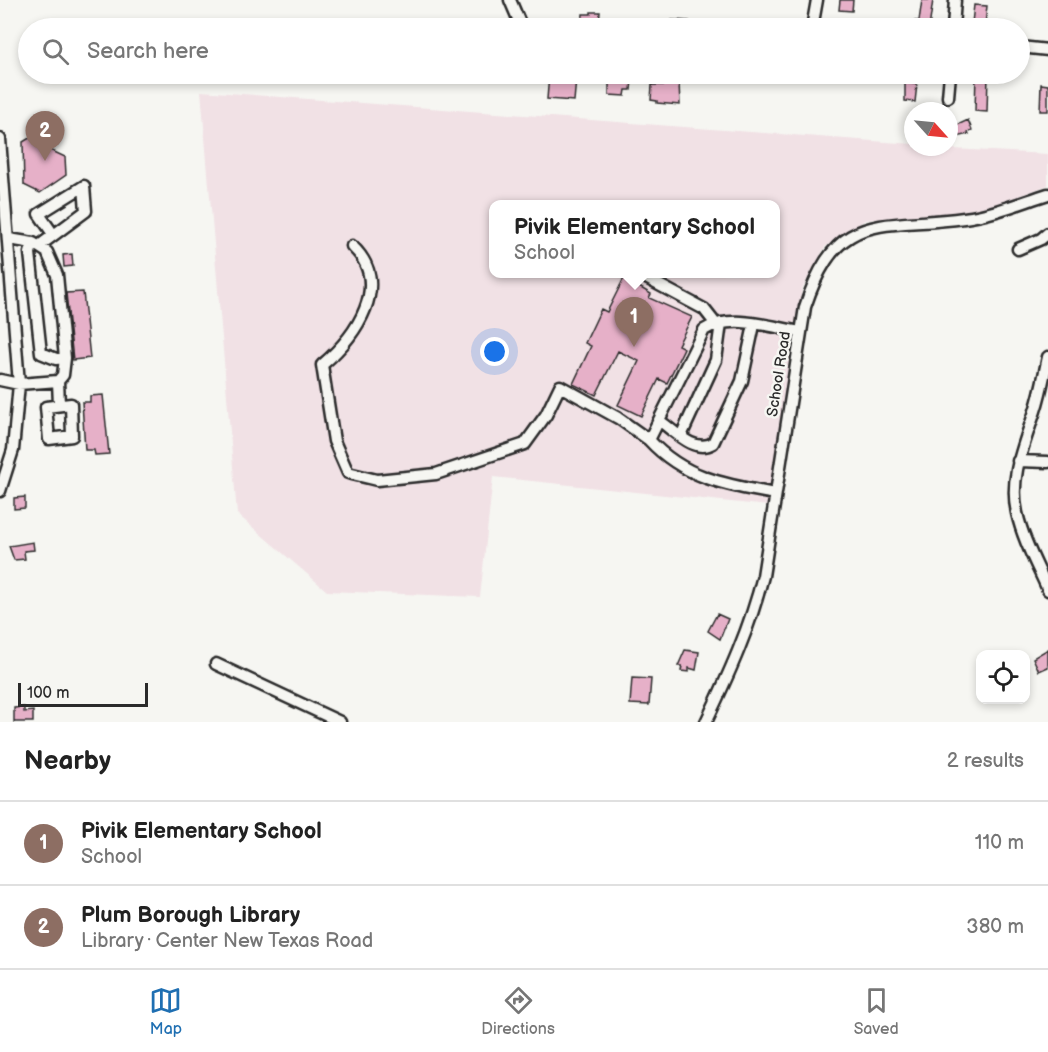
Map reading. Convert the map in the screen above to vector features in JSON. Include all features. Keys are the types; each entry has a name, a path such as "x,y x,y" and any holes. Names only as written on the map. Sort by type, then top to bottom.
{"street":[{"path":"510,0 518,18"},
{"path":"814,18 817,0"},
{"path":"954,18 955,0"},
{"path":"1030,48 1048,50"},
{"path":"948,96 949,84"},
{"path":"0,139 19,384 13,450 0,491"},
{"path":"53,234 39,214 84,186 86,211 53,234 36,244 30,253 41,353 56,359 65,358"},
{"name":"School Road","path":"706,722 738,657 753,616 763,576 805,307 820,269 841,243 858,232 897,222 983,215 1048,194"},
{"path":"1018,249 1041,239 1048,233"},
{"path":"9,239 36,244 47,252 57,274 65,358 63,375 58,381 59,405"},
{"path":"352,246 363,256 371,270 369,298 357,327 343,348 322,365 334,441 348,473 377,480 436,474 525,444 546,415 560,386 618,418 649,440 666,458 692,472 721,483 775,494"},
{"path":"648,279 704,309 718,323 716,360 681,436"},
{"path":"649,440 704,330 718,323 754,325 801,332"},
{"path":"660,421 697,447 707,447 713,443 742,381 754,325"},
{"path":"1048,357 1036,409 1018,461 1015,495 1017,514 1028,546 1048,590"},
{"path":"0,380 19,384 58,381"},
{"path":"1018,461 1048,462"},
{"path":"216,664 340,722"}],"shaded area":[{"path":"201,91 904,143 904,156 958,156 958,149 1048,154 1048,185 983,210 865,220 825,247 802,289 769,506 493,477 480,597 327,591 237,514"}],"building":[{"path":"840,0 853,0 852,11 839,10"},
{"path":"922,0 933,0 930,18 919,18"},
{"path":"974,5 987,6 986,18 973,18"},
{"path":"591,12 600,12 600,18 583,18 583,14 591,14"},
{"path":"548,84 576,84 574,101 547,99"},
{"path":"609,84 632,84 631,90 626,90 625,96 609,95"},
{"path":"679,84 680,105 657,103 651,100 652,85"},
{"path":"905,84 917,84 915,102 905,101"},
{"path":"976,84 988,84 987,112 975,111"},
{"path":"1041,84 1048,85 1048,111 1040,111"},
{"path":"968,120 972,130 968,132 969,134 958,137 958,125"},
{"path":"36,134 49,140 50,150 65,157 66,175 40,193 24,185 23,142"},
{"path":"72,254 73,266 64,267 63,255"},
{"path":"624,278 651,294 649,298 692,317 678,345 684,348 667,383 659,379 641,416 618,405 639,361 618,351 596,395 573,384 591,346 585,343 601,309 607,312"},
{"path":"83,292 90,358 73,360 66,293"},
{"path":"103,395 109,454 95,455 94,450 85,450 82,402 90,402 90,396"},
{"path":"25,497 25,508 14,509 14,498"},
{"path":"33,542 34,550 24,551 25,559 14,560 9,546"},
{"path":"717,614 728,619 720,639 708,631"},
{"path":"1048,649 1048,667 1039,671 1033,658"},
{"path":"685,650 699,652 696,670 689,668 689,672 681,671 682,666 678,666"},
{"path":"632,678 651,679 649,705 630,704"},
{"path":"24,707 24,712 33,711 33,722 14,722 14,708"}],"place":[{"name":"Plum Borough Library","path":"45,161"},
{"name":"Pivik Elementary School","path":"634,347"}]}
